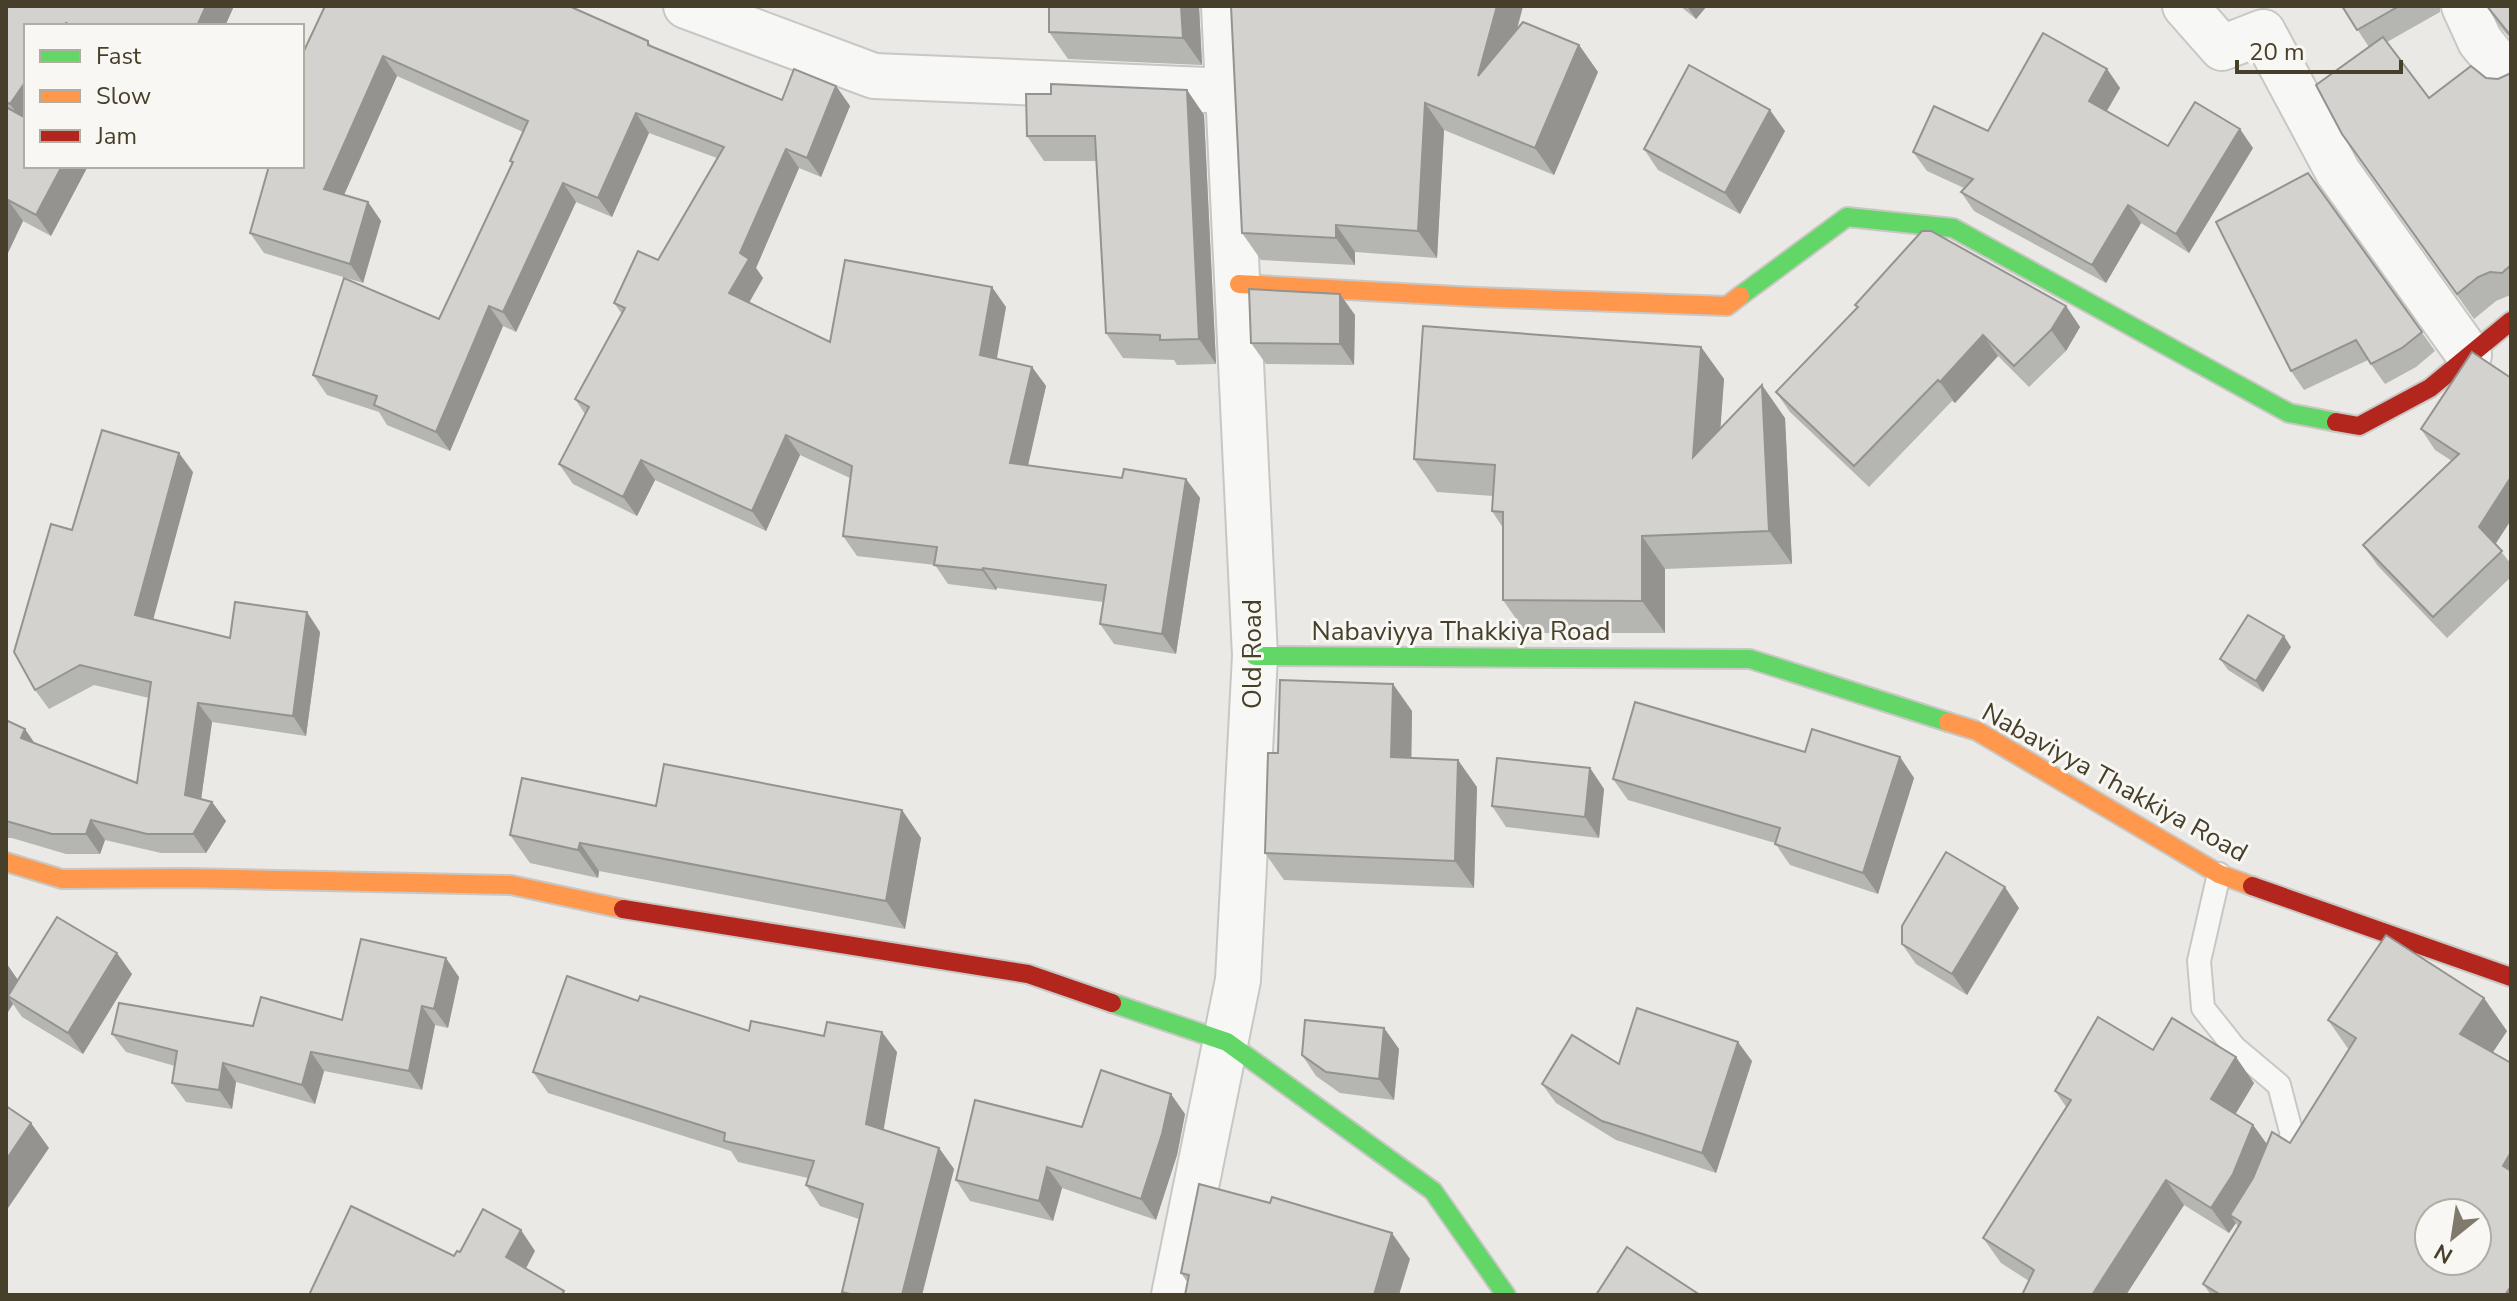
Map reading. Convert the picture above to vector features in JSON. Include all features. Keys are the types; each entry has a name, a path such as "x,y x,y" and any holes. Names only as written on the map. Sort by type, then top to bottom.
{"street":[{"path":"686,6 874,76 1230,91"},
{"name":"Old Road","path":"1174,1295 1238,980 1255,656 1224,6"},
{"path":"2185,6 2222,48 2263,32 2338,172 2469,355"},
{"path":"2464,6 2480,41 2511,79"},
{"path":"1239,284 1727,306 1847,217 1953,228 2289,413 2359,426 2430,388 2511,321"},
{"name":"Nabaviyya Thakkiya Road","path":"1255,656 1750,659 1977,731 2219,874 2511,977"},
{"path":"6,862 62,879 185,878 511,885 640,913 1028,974 1227,1042 1433,1191 1506,1295"}],"lane":[{"path":"2219,874 2199,961 2203,1008 2235,1048 2279,1085 2292,1135 2269,1192"}],"building":[{"path":"6,6 206,6 198,24 24,24 24,84 10,104 6,102"},
{"path":"325,6 569,6 648,41 648,45 782,100 794,69 836,86 807,158 786,149 740,253 749,259 729,293 830,342 845,260 992,287 980,355 1032,367 1010,463 1122,478 1124,469 1186,479 1162,634 1100,624 1106,585 983,568 934,565 937,547 843,536 852,466 786,435 752,511 641,460 623,497 559,464 589,407 575,399 625,308 614,303 638,251 658,260 724,147 636,113 598,198 563,183 503,312 489,306 436,432 374,405 377,396 313,375 344,278 439,319 513,162 510,161 528,121 383,56 324,189 368,202 350,264 250,233 268,168 304,168 304,51"},
{"path":"1049,6 1181,6 1183,38 1049,32"},
{"path":"1231,6 1497,6 1478,76 1523,22 1579,45 1535,148 1425,103 1418,231 1336,225 1336,238 1242,233"},
{"path":"2342,6 2399,6 2357,30"},
{"path":"2487,6 2511,6 2511,36"},
{"path":"2043,33 2107,69 2089,101 2168,146 2195,102 2240,129 2176,234 2128,205 2092,265 1961,192 1973,179 1913,152 1934,106 1988,131"},
{"path":"2383,37 2429,98 2471,66 2486,78 2498,79 2511,71 2511,265 2502,273 2490,272 2478,277 2457,294 2342,134 2316,85"},
{"path":"1689,65 1770,110 1725,193 1644,149"},
{"path":"1051,84 1187,90 1199,339 1160,340 1160,335 1106,333 1095,136 1027,136 1026,94 1051,94"},
{"path":"6,107 24,117 24,168 61,168 36,215 8,200 6,205"},
{"path":"2308,173 2422,332 2402,348 2371,364 2356,340 2291,371 2216,222"},
{"path":"1922,231 1931,231 2066,306 2051,330 2014,366 1983,335 1854,466 1776,392 1858,307 1855,305"},
{"path":"1249,289 1340,294 1340,344 1251,343"},
{"path":"1423,326 1701,347 1693,457 1762,385 1769,531 1642,536 1642,601 1503,600 1503,512 1492,511 1495,465 1414,459"},
{"path":"2472,352 2511,378 2511,477 2479,527 2502,551 2433,617 2363,545 2459,454 2421,429"},
{"path":"102,430 179,453 135,615 230,638 235,602 307,612 293,716 198,703 185,795 212,802 193,834 147,834 91,820 86,834 52,834 6,821 6,720 25,729 21,738 137,783 151,682 80,665 35,690 14,652 51,524 72,530"},
{"path":"2248,615 2284,636 2256,681 2220,659"},
{"path":"1280,680 1393,684 1391,757 1458,760 1455,861 1265,853 1268,753 1278,753"},
{"path":"1635,702 1805,752 1812,729 1900,757 1863,873 1775,844 1780,828 1613,779"},
{"path":"1497,758 1590,768 1585,817 1492,806"},
{"path":"664,764 902,810 886,901 580,843 578,850 510,835 522,778 656,806"},
{"path":"1946,852 2005,887 1952,974 1902,944 1902,926"},
{"path":"57,917 117,953 68,1033 8,996"},
{"path":"2386,935 2484,998 2460,1034 2511,1063 2511,1152 2503,1166 2511,1171 2511,1286 2505,1295 2221,1295 2203,1284 2241,1222 2230,1215 2253,1178 2272,1132 2290,1143 2356,1038 2328,1020"},
{"path":"361,939 446,958 434,1009 422,1006 409,1071 311,1052 302,1085 223,1063 219,1090 172,1083 177,1051 112,1034 119,1003 253,1026 261,997 342,1020"},
{"path":"567,976 638,1001 640,996 749,1031 751,1021 824,1036 827,1022 882,1032 866,1124 939,1148 902,1295 842,1292 863,1204 806,1185 814,1161 724,1141 725,1133 533,1072"},
{"path":"1637,1008 1738,1042 1702,1153 1602,1121 1542,1084 1572,1035 1619,1064"},
{"path":"2098,1017 2153,1050 2172,1018 2236,1057 2211,1099 2253,1125 2233,1174 2211,1208 2166,1180 2092,1295 2022,1295 2034,1270 1983,1238 2071,1100 2055,1091"},
{"path":"1305,1020 1384,1028 1379,1079 1326,1072 1302,1055"},
{"path":"1101,1070 1171,1094 1141,1199 1047,1167 1039,1201 956,1180 975,1100 1082,1127"},
{"path":"6,1106 31,1123 6,1160"},
{"path":"1199,1184 1270,1203 1272,1197 1392,1233 1374,1295 1185,1295 1189,1275 1181,1273"},
{"path":"351,1206 454,1256 457,1251 460,1252 483,1209 521,1230 506,1257 564,1291 562,1295 309,1295"},
{"path":"1627,1247 1700,1295 1596,1295"}],"traffic: fast":[{"path":"1740,296 1847,217 1953,228 2289,413 2336,422"},
{"path":"1255,656 1750,659 1948,722"},
{"path":"1112,1003 1227,1042 1433,1191 1506,1295"}],"traffic: slow":[{"path":"1239,284 1727,306 1740,296"},
{"path":"1948,722 1977,731 2219,874 2252,886"},
{"path":"6,862 62,879 185,878 511,885 623,909"}],"traffic: jam":[{"path":"2336,422 2359,426 2430,388 2511,321"},
{"path":"2252,886 2511,977"},
{"path":"623,909 1028,974 1112,1003"}]}
